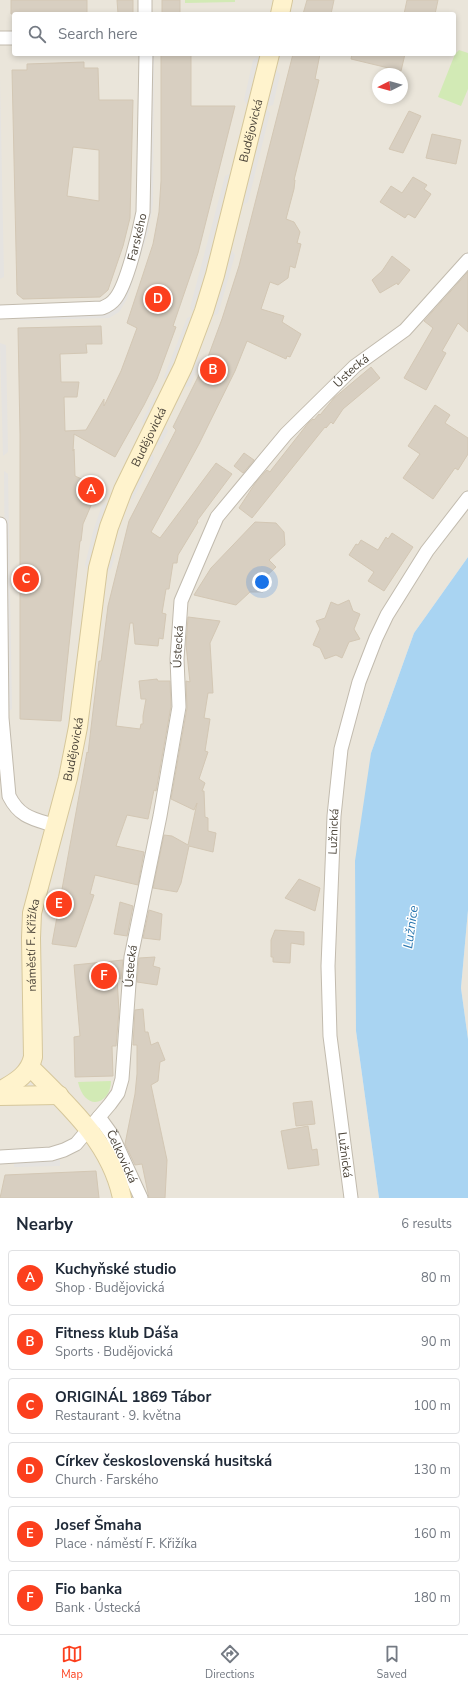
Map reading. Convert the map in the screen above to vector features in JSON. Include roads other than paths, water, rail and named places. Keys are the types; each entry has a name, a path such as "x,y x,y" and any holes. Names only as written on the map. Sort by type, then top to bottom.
{"main road":[{"path":"280,12 283,0"},
{"name":"Budějovická","path":"56,826 68,778 78,727 98,568 123,490 182,367 204,311 215,275 270,56"},
{"name":"náměstí F. Křižíka","path":"30,1067 33,1045 31,923 40,882 56,826"},
{"path":"0,1091 26,1074 30,1067 59,1096 94,1123 111,1163 122,1198"},
{"path":"0,1096 59,1096"}],"street":[{"path":"145,0 145,12"},
{"path":"0,38 12,38"},
{"name":"Farského","path":"0,312 102,308 116,299 128,268 139,232 143,212 146,56"},
{"name":"Ústecká","path":"94,1123 118,1093 122,1079 131,957 160,816 179,707 177,659 180,601 217,517 286,434 355,366 404,330 468,260"},
{"name":"Lužnická","path":"351,1198 330,1036 328,966 334,816 341,749 362,674 387,615 427,551 468,498"},
{"path":"0,524 2,742 9,796 14,807 29,818 56,826"},
{"path":"0,1157 51,1154 64,1150 76,1144 94,1123"},
{"name":"Čelkovická","path":"94,1123 112,1134 141,1198"}],"water":[{"name":"Lužnice","path":"468,557 468,910 461,988 468,1039 468,1198 379,1198 356,1031 355,861 371,753 414,633"}],"place":[{"name":"Církev československá husitská","path":"158,299"},
{"name":"Fitness klub Dáša","path":"213,370"},
{"name":"Kuchyňské studio","path":"91,490"},
{"name":"ORIGINÁL 1869 Tábor","path":"26,579"},
{"name":"Josef Šmaha","path":"59,904"},
{"name":"Fio banka","path":"104,976"}]}
